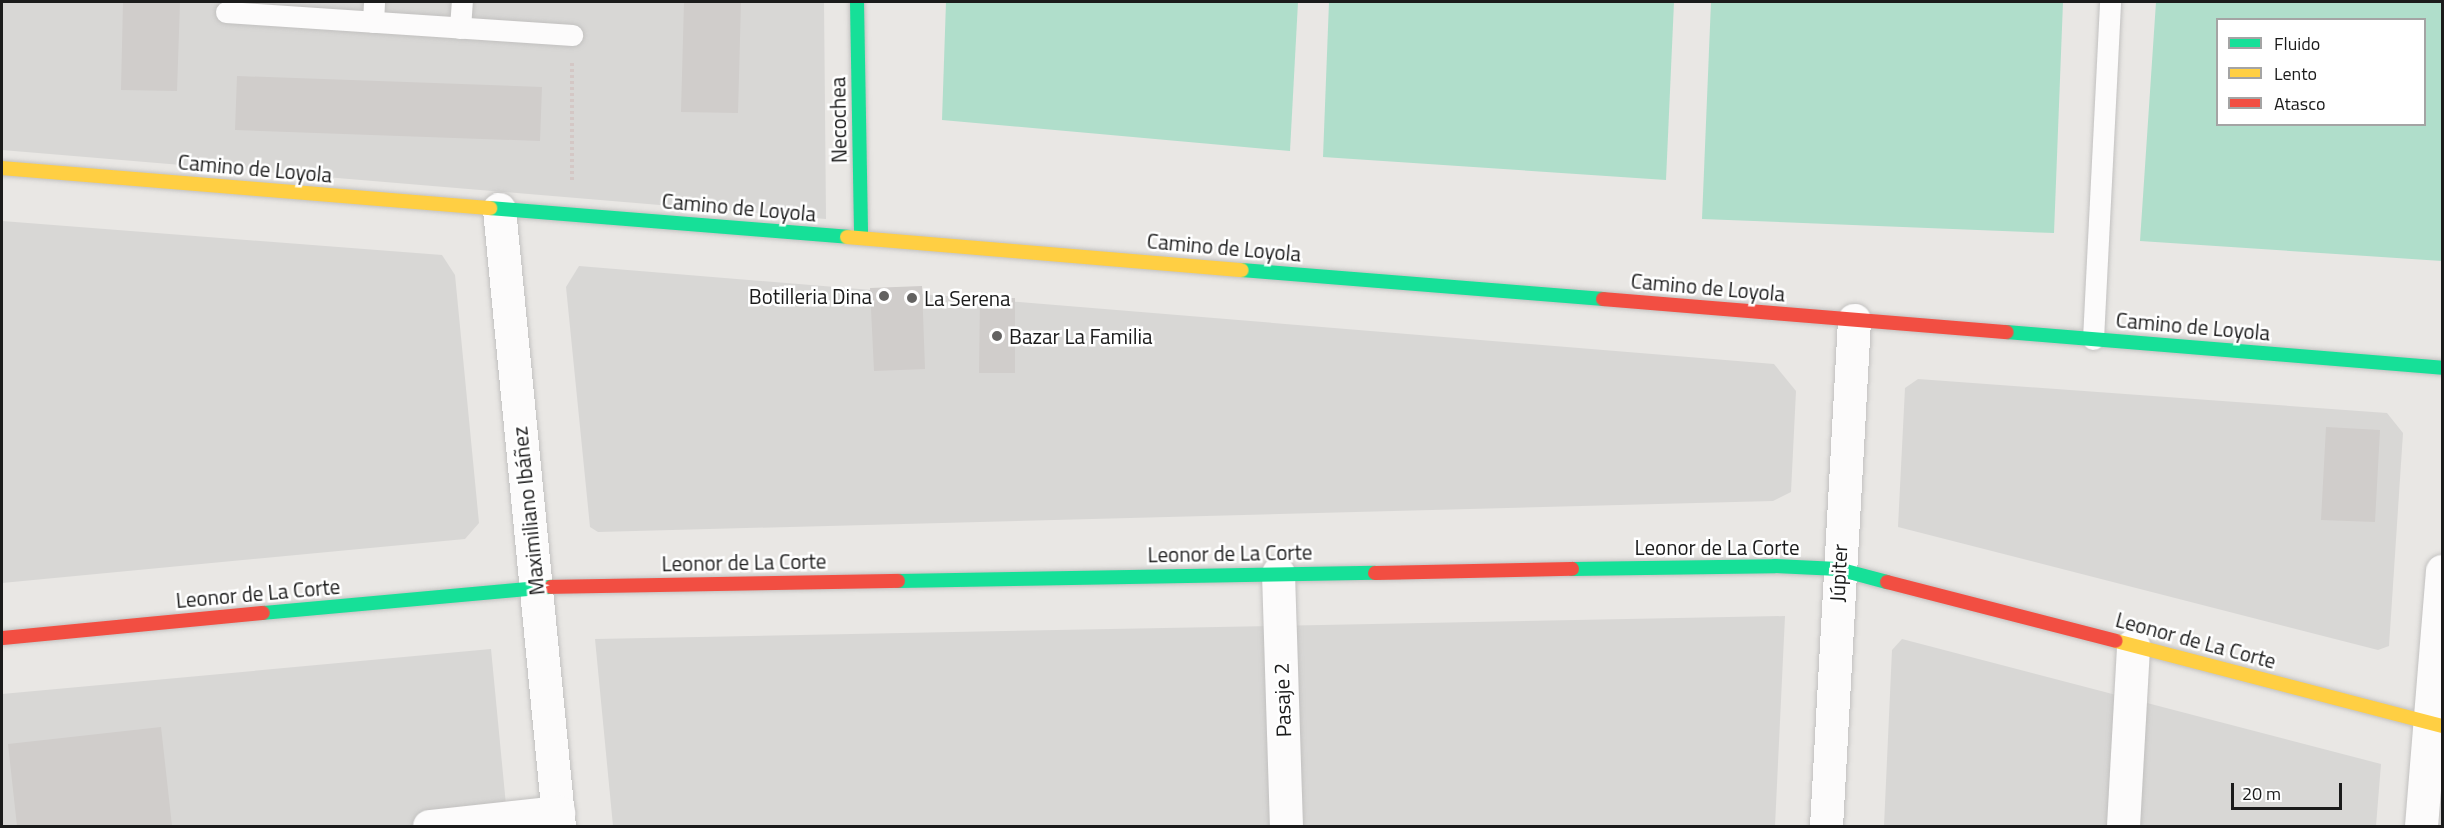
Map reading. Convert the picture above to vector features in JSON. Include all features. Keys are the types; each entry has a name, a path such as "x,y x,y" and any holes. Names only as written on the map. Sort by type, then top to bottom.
{"street":[{"name":"Necochea","path":"857,2 861,238"},
{"name":"Camino de Loyola","path":"2,168 2442,368"},
{"name":"Maximiliano Ibáñez","path":"429,826 559,819 499,209"},
{"name":"Júpiter","path":"1826,826 1838,569 1854,320"},
{"name":"Leonor de La Corte","path":"2,638 535,587 1775,566 1838,569 2436,724"},
{"path":"2421,826 2436,724 2442,571"},
{"name":"Pasaje 2","path":"1278,573 1286,826"},
{"path":"2122,826 2133,645"}],"lane":[{"path":"460,28 462,2"},
{"path":"2093,339 2109,2"},
{"path":"226,12 374,12 460,28 572,35"}],"path":[{"path":"572,35 573,215"}],"shaded area":[{"path":"2,2 824,2 826,219 2,150"},
{"path":"2,221 442,255 455,275 479,523 465,539 2,583"},
{"path":"579,266 1774,364 1796,391 1791,492 1773,501 598,532 590,527 566,287"},
{"path":"1918,379 2387,413 2403,433 2389,646 2378,650 1898,527 1905,388"},
{"path":"1785,616 1775,826 613,826 595,639"},
{"path":"1902,639 2381,764 2376,826 1884,826 1892,650"},
{"path":"491,649 508,826 2,826 2,694"}],"green space":[{"path":"946,2 1298,2 1290,151 942,120"},
{"path":"1329,2 1674,2 1666,180 1323,157"},
{"path":"1711,2 2063,2 2054,233 1702,219"},
{"path":"2156,2 2442,2 2442,261 2140,241"}],"building":[{"path":"123,2 180,2 177,91 121,90"},
{"path":"684,2 741,2 738,113 681,112"},
{"path":"237,76 542,87 540,141 235,130"},
{"path":"922,286 925,369 874,371 870,288"},
{"name":"Bazar La Familia","path":"980,298 1015,298 1015,373 979,373"},
{"path":"2326,427 2380,430 2375,522 2321,520"},
{"path":"161,727 172,826 17,826 8,744"}],"traffic: fast":[{"path":"857,2 861,238"},
{"path":"490,208 847,237"},
{"path":"1242,270 1603,299"},
{"path":"2007,332 2442,368"},
{"path":"1572,569 1775,566 1838,569 1887,582"},
{"path":"898,581 1375,573"},
{"path":"263,613 551,587"}],"traffic: slow":[{"path":"2,168 490,208"},
{"path":"847,237 1242,270"},
{"path":"2116,641 2442,726"}],"traffic: jam":[{"path":"1603,299 2007,332"},
{"path":"1375,573 1572,569"},
{"path":"551,587 898,581"},
{"path":"1887,582 2116,641"},
{"path":"2,638 263,613"}],"place":[{"name":"Botilleria Dina","path":"884,296"},
{"name":"La Serena","path":"912,298"},
{"name":"Bazar La Familia","path":"997,336"}]}
